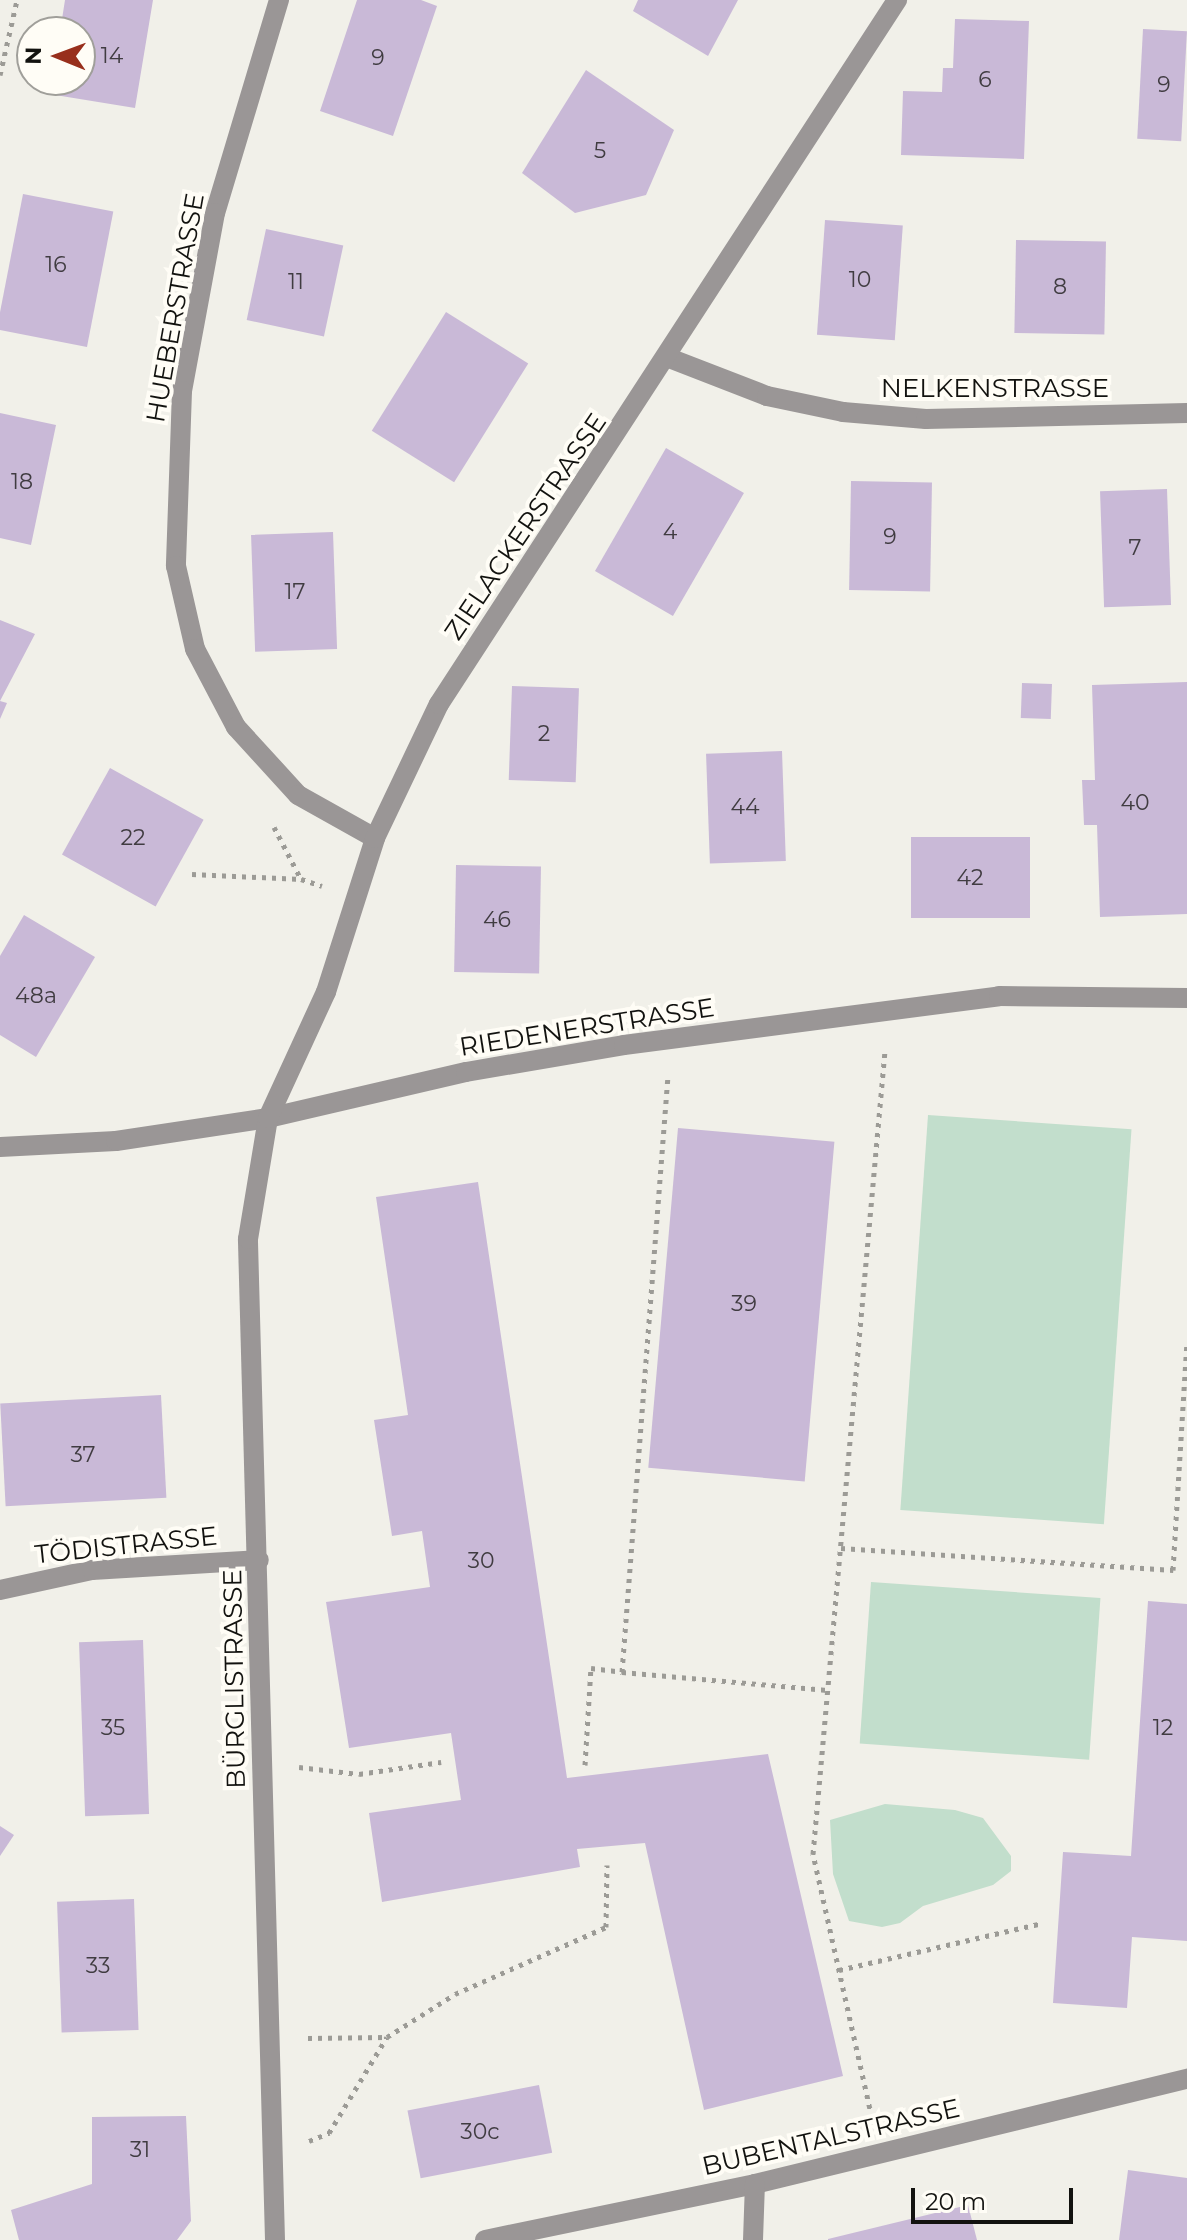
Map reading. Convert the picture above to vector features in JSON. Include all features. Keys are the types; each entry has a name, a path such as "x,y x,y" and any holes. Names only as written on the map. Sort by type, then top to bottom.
{"street":[{"name":"HUEBERSTRASSE","path":"279,0 215,213 182,391 176,566 195,649 236,727 298,795 375,838"},
{"name":"ZIELACKERSTRASSE","path":"268,1118 326,992 375,838 439,704 669,358 897,0"},
{"name":"NELKENSTRASSE","path":"669,358 767,396 843,412 926,419 1187,413"},
{"name":"RIEDENERSTRASSE","path":"0,1147 116,1141 268,1118 466,1072 608,1048 985,997 1187,998"},
{"name":"BÜRGLISTRASSE","path":"268,1118 248,1239 275,2240"},
{"name":"TÖDISTRASSE","path":"0,1590 92,1570 259,1560"},
{"name":"BUBENTALSTRASSE","path":"485,2240 755,2184 1187,2079"},
{"path":"753,2240 755,2184"}],"path":[{"path":"0,75 17,0"},
{"path":"273,825 301,879"},
{"path":"192,874 301,879 319,884"},
{"path":"873,2123 813,1854 886,1037"},
{"path":"622,1672 669,1071"},
{"path":"841,1548 1173,1570 1187,1341"},
{"path":"585,1765 591,1668 827,1690"},
{"path":"292,1766 359,1774 441,1762"},
{"path":"301,2142 329,2133 387,2037 455,1994 606,1927 607,1865"},
{"path":"839,1970 1042,1923"},
{"path":"301,2038 387,2037"}],"green space":[{"path":"928,1115 1132,1129 1104,1524 900,1510"},
{"path":"871,1582 1100,1598 1089,1760 860,1744"},
{"path":"885,1804 955,1810 983,1818 1011,1856 1011,1871 993,1885 923,1906 900,1923 882,1927 849,1921 833,1874 830,1820"}],"building":[{"path":"65,0 153,0 135,108 61,96 96,96 96,16 62,16"},
{"path":"357,0 421,0 437,6 393,136 320,111"},
{"path":"638,0 738,0 708,56 633,11"},
{"path":"955,19 1029,21 1024,159 901,155 903,91 942,92 943,68 953,68"},
{"path":"1143,29 1187,31 1181,141 1137,139"},
{"path":"586,70 674,130 646,195 575,213 522,173"},
{"path":"23,194 113,212 87,347 0,330 0,312"},
{"path":"825,220 903,225 895,340 817,335"},
{"path":"266,229 343,245 324,336 247,320"},
{"path":"1016,240 1106,242 1104,335 1014,333"},
{"path":"446,312 528,363 454,482 372,431"},
{"path":"0,413 56,425 31,545 0,538"},
{"path":"666,448 744,493 673,616 595,571"},
{"path":"851,481 932,482 930,591 849,590"},
{"path":"1167,489 1171,605 1104,607 1100,491"},
{"path":"333,532 337,649 255,652 251,535"},
{"path":"0,620 35,634 0,701"},
{"path":"1187,682 1187,914 1100,917 1097,825 1084,825 1082,780 1095,780 1092,685"},
{"path":"1022,683 1052,684 1051,719 1021,718"},
{"path":"512,686 579,688 576,782 509,780"},
{"path":"0,701 7,703 0,719"},
{"path":"782,751 786,861 710,864 706,754"},
{"path":"110,768 204,820 156,906 62,855"},
{"path":"911,837 1030,837 1030,918 911,918"},
{"path":"456,865 541,866 539,973 454,972"},
{"path":"24,915 95,957 36,1057 0,1035 0,956"},
{"path":"678,1128 834,1142 805,1481 648,1468"},
{"path":"478,1182 567,1778 768,1754 843,2076 704,2110 645,1843 577,1849 580,1867 382,1902 369,1813 461,1800 451,1733 349,1748 326,1602 430,1587 422,1531 392,1536 374,1420 408,1415 376,1197"},
{"path":"161,1395 166,1498 6,1506 0,1403"},
{"path":"1148,1601 1187,1604 1187,1941 1132,1937 1127,2008 1053,2003 1063,1852 1131,1856"},
{"path":"143,1640 149,1814 85,1816 79,1642"},
{"path":"0,1826 14,1835 0,1856"},
{"path":"134,1899 139,2030 62,2033 57,1902"},
{"path":"539,2085 552,2153 421,2178 407,2111"},
{"path":"186,2116 191,2221 177,2240 19,2240 11,2210 92,2184 92,2117"},
{"path":"1128,2170 1187,2178 1187,2240 1119,2240"},
{"path":"968,2205 977,2240 828,2240 828,2239"}]}
